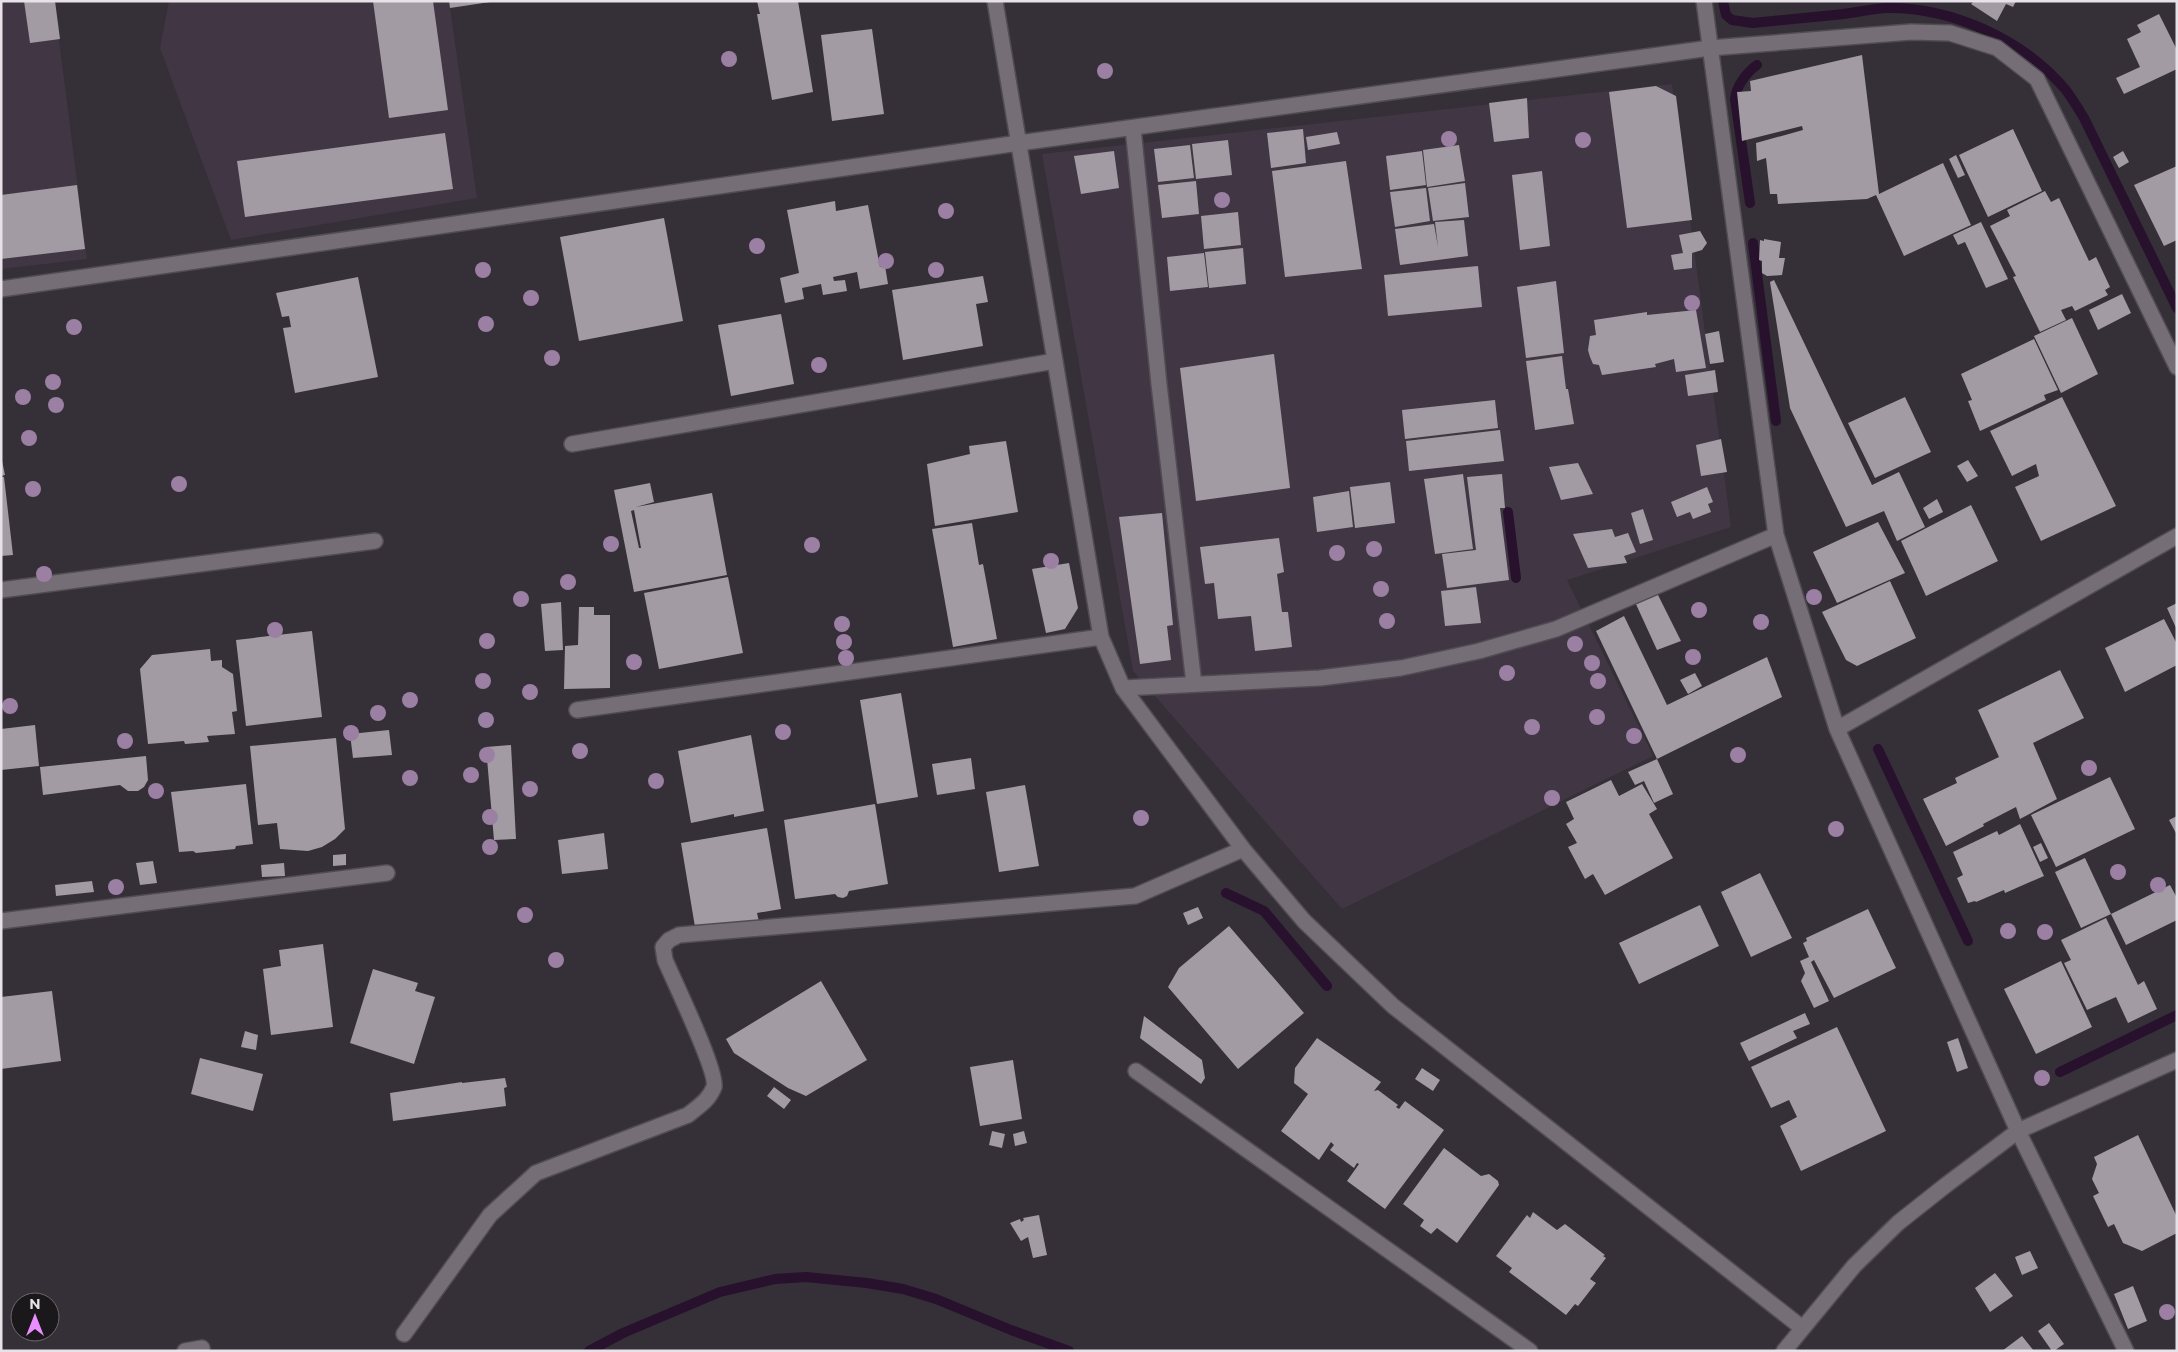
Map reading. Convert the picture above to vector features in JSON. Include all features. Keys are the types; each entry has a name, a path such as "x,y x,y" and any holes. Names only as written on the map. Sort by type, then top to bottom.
{"street":[{"path":"995,1 1101,637 1123,688 1242,849 1304,921 1393,1006 1801,1328"},
{"path":"1704,1 1776,536 1837,729 2018,1131 2126,1351"},
{"path":"1,289 1019,143 1710,48 1911,32 1950,33 1997,48 2037,79 2177,367"},
{"path":"1133,128 1159,384 1194,684"},
{"path":"572,444 1055,361"},
{"path":"1123,688 1320,678 1401,668 1479,651 1556,629 1776,536"},
{"path":"1837,729 2177,536"},
{"path":"1,590 375,541"},
{"path":"577,710 1101,637"},
{"path":"404,1334 490,1215 536,1173 688,1114 708,1100 714,1084 709,1062 665,960 663,947 669,940 679,935 1135,896 1242,849"},
{"path":"1,921 388,873"},
{"path":"1784,1351 1854,1266 1898,1223 1946,1184 2018,1131 2177,1060"},
{"path":"1136,1071 1530,1351"},
{"path":"185,1351 202,1348"}],"shaded area":[{"path":"1,1 54,1 87,259 1,269"},
{"path":"169,1 449,1 477,198 231,240 160,48"},
{"path":"1672,84 1731,527 1567,580 1653,756 1342,909 1133,671 1042,154"}],"building":[{"path":"24,1 55,1 60,39 30,43"},
{"path":"373,1 433,1 448,110 389,118"},
{"path":"449,1 490,1 490,2 450,8"},
{"path":"757,1 798,1 813,92 772,100 757,14 760,14"},
{"path":"1974,1 2016,1 2013,7 2006,4 1997,21 1971,4"},
{"path":"2159,14 2177,50 2177,69 2124,94 2116,78 2140,67 2127,39 2141,32 2137,25"},
{"path":"872,29 884,114 832,121 821,35"},
{"path":"1862,55 1879,194 1943,163 1971,225 1904,256 1876,195 1867,199 1778,204 1777,194 1770,194 1766,158 1757,161 1756,143 1803,130 1802,126 1742,141 1737,92 1751,91 1750,81"},
{"path":"1656,86 1676,96 1692,220 1627,228 1609,92"},
{"path":"1527,98 1529,138 1494,142 1489,103"},
{"path":"1303,129 1306,163 1271,168 1267,133"},
{"path":"2013,129 2042,191 1988,217 1959,155"},
{"path":"1337,132 1340,144 1308,150 1306,137"},
{"path":"445,133 453,189 245,217 237,161"},
{"path":"1228,140 1232,175 1196,179 1192,144"},
{"path":"1190,145 1194,178 1158,182 1154,149"},
{"path":"1459,145 1465,181 1427,187 1423,150"},
{"path":"1114,151 1119,188 1081,194 1074,156"},
{"path":"1422,151 1426,185 1390,190 1386,156"},
{"path":"2123,151 2129,162 2119,168 2113,157"},
{"path":"1956,155 1965,175 1958,178 1949,159"},
{"path":"1346,161 1362,269 1285,277 1272,171"},
{"path":"2177,166 2177,240 2164,246 2134,185"},
{"path":"1542,171 1550,246 1520,250 1512,175"},
{"path":"1196,181 1199,214 1162,218 1158,185"},
{"path":"1465,183 1469,217 1433,221 1428,188"},
{"path":"77,185 85,249 1,259 1,195"},
{"path":"1426,188 1430,221 1395,227 1390,192"},
{"path":"2045,191 2051,202 2059,198 2089,261 2096,257 2110,287 2105,290 2108,295 2075,311 2072,306 2061,310 2066,320 2040,332 2013,277 2016,276 1990,226 2010,216 2007,210"},
{"path":"835,201 836,211 868,205 880,267 885,266 888,284 860,289 857,272 833,277 834,281 845,280 847,291 823,295 821,284 802,288 804,299 785,303 780,278 799,273 787,210"},
{"path":"1238,212 1241,245 1204,249 1201,216"},
{"path":"664,218 683,321 579,341 560,237"},
{"path":"1464,220 1468,256 1400,265 1395,229 1434,224 1438,247 1435,222"},
{"path":"1981,222 2008,279 1986,288 1965,242 1958,245 1953,235"},
{"path":"1700,231 1707,243 1702,250 1692,253 1692,268 1674,270 1671,255 1683,253 1679,235"},
{"path":"1764,239 1781,242 1779,258 1785,258 1782,275 1767,276 1762,273 1762,261 1759,260 1760,240 1764,241"},
{"path":"1243,248 1246,284 1209,288 1205,252"},
{"path":"1204,253 1208,287 1170,291 1167,257"},
{"path":"1478,266 1482,307 1388,316 1384,275"},
{"path":"983,276 988,302 976,304 983,346 903,360 892,290"},
{"path":"358,277 378,377 295,393 283,328 291,327 289,316 282,317 276,293"},
{"path":"1774,280 1872,485 1899,472 1925,527 1897,541 1884,511 1846,527 1790,408 1770,282"},
{"path":"1556,281 1564,353 1526,358 1517,287"},
{"path":"2122,294 2131,313 2098,330 2089,310"},
{"path":"1696,310 1706,368 1676,372 1674,359 1655,364 1656,367 1602,375 1599,365 1593,364 1588,350 1590,336 1596,335 1594,320 1647,312 1647,315"},
{"path":"781,314 794,384 731,396 718,325"},
{"path":"2072,318 2098,374 2061,393 2034,336"},
{"path":"1719,331 1724,362 1710,364 1705,334"},
{"path":"2034,339 2058,390 2044,395 2046,400 1980,431 1968,401 1972,400 1961,374"},
{"path":"1274,354 1290,488 1196,501 1180,368"},
{"path":"1562,356 1566,389 1568,389 1574,424 1535,430 1526,361"},
{"path":"1715,370 1718,392 1688,396 1685,375"},
{"path":"1905,397 1931,452 1875,478 1848,423"},
{"path":"2062,397 2116,506 2041,541 2015,487 2039,476 2036,464 2012,476 1990,431"},
{"path":"1495,400 1498,428 1405,439 1402,410"},
{"path":"1500,430 1504,461 1409,471 1406,441"},
{"path":"1721,439 1727,472 1701,476 1696,445"},
{"path":"1006,441 1018,512 935,526 927,464 970,454 969,446"},
{"path":"1,456 5,475 1,476"},
{"path":"1968,460 1978,476 1967,482 1957,466"},
{"path":"1578,463 1593,494 1561,500 1549,467"},
{"path":"1463,474 1473,549 1435,554 1424,479"},
{"path":"1502,474 1505,508 1500,508 1509,580 1447,588 1442,554 1476,550 1467,477"},
{"path":"1,477 4,477 13,555 1,556"},
{"path":"1390,482 1395,523 1355,528 1350,487"},
{"path":"650,483 654,502 636,507 712,493 727,575 634,592 614,490","holes":["634,510 641,548 639,548 631,511"]},
{"path":"1707,487 1713,502 1708,504 1711,512 1693,519 1690,512 1677,517 1671,502"},
{"path":"1349,491 1353,527 1317,532 1313,497"},
{"path":"1937,499 1943,512 1929,519 1923,508"},
{"path":"1971,505 1998,561 1926,596 1901,541"},
{"path":"1643,509 1653,540 1640,544 1631,513"},
{"path":"1162,513 1173,625 1167,626 1171,660 1140,664 1119,517"},
{"path":"1878,522 1905,573 1837,603 1813,552"},
{"path":"972,523 979,565 983,564 997,639 953,647 932,529"},
{"path":"1612,529 1615,537 1628,533 1636,552 1624,556 1627,563 1588,568 1573,534"},
{"path":"1279,538 1284,572 1277,574 1282,612 1288,612 1292,647 1255,651 1251,616 1218,619 1214,583 1205,584 1200,547"},
{"path":"1069,563 1078,608 1065,629 1046,633 1032,569"},
{"path":"728,577 743,653 659,669 644,593"},
{"path":"1890,581 1916,638 1857,666 1846,660 1822,612"},
{"path":"1476,587 1481,623 1445,626 1441,591"},
{"path":"1657,593 1681,641 1657,650 1635,602"},
{"path":"561,602 563,650 545,651 541,604"},
{"path":"2177,603 2177,630 2167,608"},
{"path":"579,607 594,607 594,615 610,615 610,688 564,689 565,646 578,645"},
{"path":"1624,616 1667,705 1767,657 1782,697 1657,759 1596,631"},
{"path":"2164,619 2177,644 2177,665 2125,692 2105,648"},
{"path":"312,631 322,717 246,726 236,640"},
{"path":"210,649 211,661 222,660 222,667 233,674 237,711 232,712 235,734 207,736 209,742 185,744 184,741 148,744 140,669 152,655"},
{"path":"2060,670 2084,718 2033,743 2057,799 2020,819 2016,807 1946,846 1923,799 1957,783 1955,778 1999,757 1978,710"},
{"path":"1695,673 1702,686 1688,694 1680,680"},
{"path":"901,693 918,797 877,804 860,700"},
{"path":"35,725 39,766 1,770 1,729"},
{"path":"389,730 392,755 353,758 350,734"},
{"path":"751,735 764,811 734,817 734,814 691,823 678,751"},
{"path":"336,738 345,829 335,839 322,847 308,851 280,849 277,823 258,825 250,746"},
{"path":"511,745 516,839 494,840 486,747"},
{"path":"146,756 148,780 144,787 138,791 128,791 120,785 43,795 40,767"},
{"path":"971,758 975,789 937,795 932,764"},
{"path":"1657,759 1673,794 1654,803 1644,781 1635,785 1628,772"},
{"path":"2110,777 2135,829 2056,867 2031,815"},
{"path":"1611,780 1619,796 1642,784 1657,809 1649,814 1673,858 1605,895 1593,874 1585,879 1568,847 1577,843 1566,824 1574,819 1566,802"},
{"path":"246,784 253,844 236,846 235,849 196,853 193,851 179,852 171,792"},
{"path":"1025,785 1039,866 999,872 986,792"},
{"path":"875,804 888,884 849,891 847,896 843,898 835,894 795,899 784,820"},
{"path":"2177,816 2177,835 2169,820"},
{"path":"2020,824 2044,876 2005,893 2004,890 1976,902 1968,903 1957,878 1963,875 1953,852 1997,831 1999,835"},
{"path":"767,828 781,909 757,913 759,922 696,933 681,843"},
{"path":"604,833 608,869 562,874 558,840"},
{"path":"2041,843 2048,858 2040,862 2033,847"},
{"path":"346,854 346,865 333,866 333,855"},
{"path":"2085,858 2111,914 2081,928 2055,872"},
{"path":"153,861 157,883 140,885 136,863"},
{"path":"284,863 285,876 262,877 261,865"},
{"path":"1760,873 1792,938 1751,957 1721,892"},
{"path":"92,881 94,892 56,896 55,885"},
{"path":"2170,885 2177,898 2177,920 2126,945 2111,914"},
{"path":"1700,905 1719,946 1639,984 1619,943"},
{"path":"1198,907 1203,918 1188,925 1183,913"},
{"path":"1868,909 1896,968 1834,998 1814,960 1811,962 1829,1001 1814,1008 1801,981 1805,973 1800,961 1809,957 1803,943 1807,941 1806,938"},
{"path":"2106,918 2138,985 2144,981 2157,1009 2128,1023 2116,997 2087,1010 2064,963 2071,960 2061,940"},
{"path":"1229,926 1304,1013 1238,1069 1168,987 1179,968"},
{"path":"323,944 333,1027 271,1035 263,969 281,966 279,950"},
{"path":"2061,961 2092,1027 2036,1054 2004,989"},
{"path":"373,969 418,983 415,991 435,997 414,1064 350,1043"},
{"path":"821,981 867,1060 806,1096 788,1088 734,1053 726,1039"},
{"path":"52,991 61,1061 1,1069 1,997"},
{"path":"1805,1013 1810,1024 1793,1031 1797,1038 1749,1061 1740,1043"},
{"path":"1144,1016 1202,1060 1205,1078 1201,1084 1140,1038"},
{"path":"1837,1027 1886,1131 1801,1171 1780,1126 1797,1117 1789,1100 1771,1108 1751,1067"},
{"path":"245,1031 258,1035 256,1050 241,1047"},
{"path":"1317,1038 1381,1082 1374,1091 1378,1090 1398,1105 1396,1107 1399,1109 1405,1101 1444,1130 1385,1209 1347,1181 1359,1164 1357,1163 1354,1168 1330,1150 1334,1145 1331,1142 1319,1160 1281,1131 1308,1094 1294,1083 1295,1068"},
{"path":"1958,1038 1968,1068 1957,1072 1947,1042"},
{"path":"200,1058 263,1074 253,1111 191,1094"},
{"path":"1013,1060 1022,1119 980,1126 970,1067"},
{"path":"1422,1068 1440,1080 1433,1091 1415,1079"},
{"path":"505,1078 507,1087 504,1088 506,1106 393,1121 390,1093 462,1082"},
{"path":"774,1087 791,1100 784,1109 767,1096"},
{"path":"992,1131 1005,1134 1002,1148 989,1145"},
{"path":"1024,1131 1027,1143 1015,1146 1013,1134"},
{"path":"2138,1135 2177,1217 2177,1233 2142,1251 2123,1243 2114,1224 2108,1227 2093,1196 2099,1193 2092,1179 2097,1164 2094,1157"},
{"path":"1444,1148 1481,1176 1489,1174 1498,1181 1499,1185 1457,1243 1437,1228 1431,1234 1420,1226 1424,1220 1403,1204"},
{"path":"1533,1212 1557,1230 1565,1224 1605,1255 1603,1256 1606,1258 1590,1279 1596,1283 1578,1306 1575,1304 1566,1315 1509,1272 1512,1268 1496,1256 1527,1215 1530,1218"},
{"path":"1039,1215 1047,1255 1033,1258 1028,1237 1021,1241 1010,1223 1020,1219 1021,1222 1024,1220 1023,1218"},
{"path":"2030,1251 2038,1268 2022,1275 2015,1257"},
{"path":"1995,1273 2013,1296 1990,1312 1975,1288"},
{"path":"2133,1286 2147,1321 2128,1329 2114,1294"},
{"path":"2049,1323 2064,1344 2054,1351 2052,1351 2038,1331"},
{"path":"2022,1336 2034,1351 2002,1351"}],"waterway":[{"path":"1723,1 1726,15 1732,20 1753,23 1886,8 1936,13 1984,29 2028,55 2048,71 2073,99 2177,308"},
{"path":"1750,203 1735,99 1737,89 1749,71 1757,65"},
{"path":"1753,243 1776,421"},
{"path":"1508,512 1516,578"},
{"path":"1878,749 1968,941"},
{"path":"1226,893 1264,911 1327,986"},
{"path":"2060,1072 2177,1015"},
{"path":"589,1351 623,1333 720,1292 775,1279 806,1277 867,1283 903,1289 936,1299 1011,1330 1069,1351"}]}
